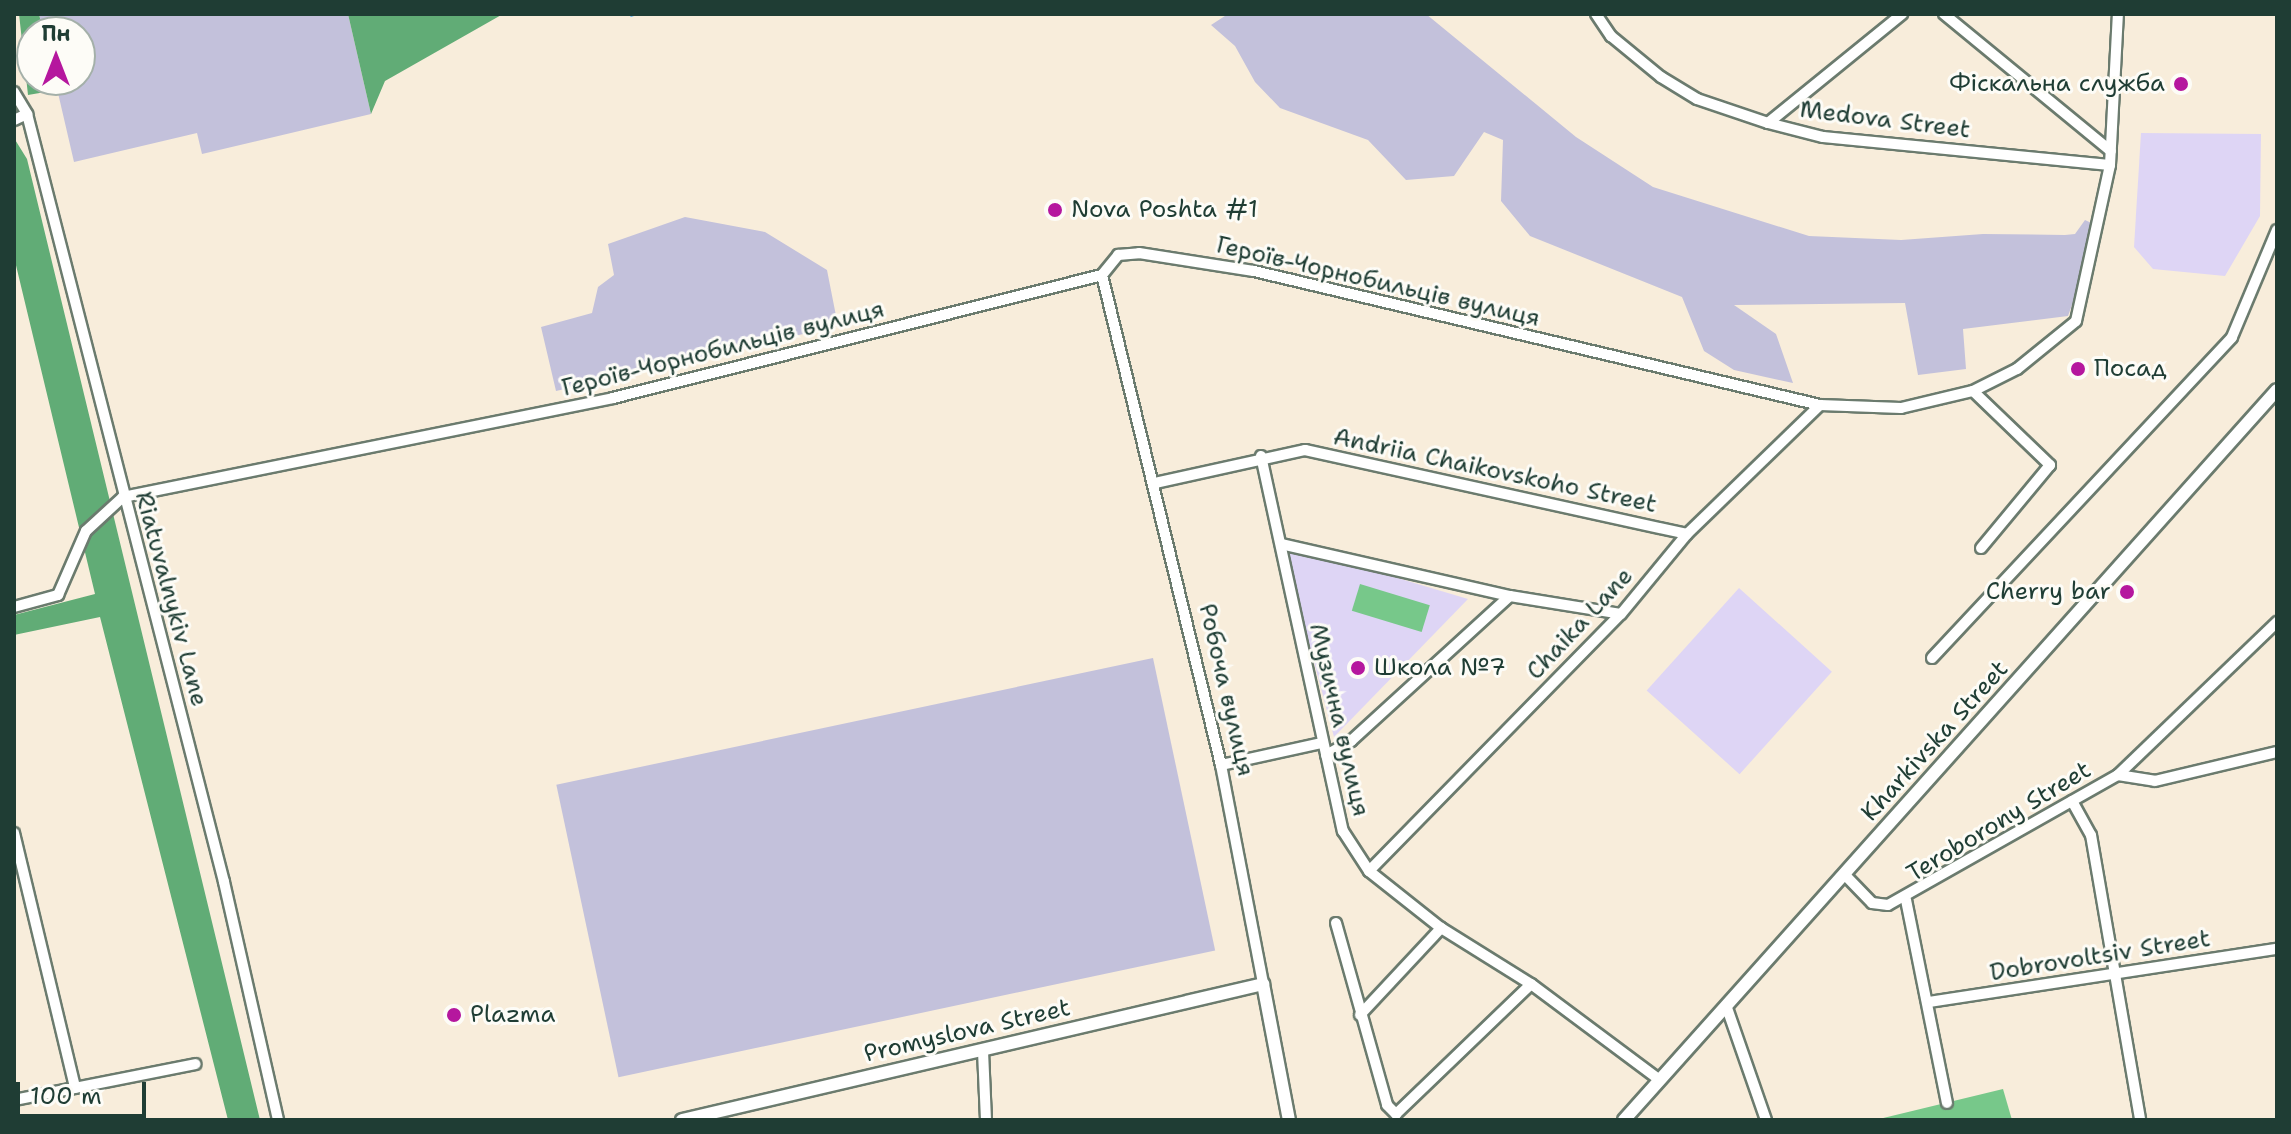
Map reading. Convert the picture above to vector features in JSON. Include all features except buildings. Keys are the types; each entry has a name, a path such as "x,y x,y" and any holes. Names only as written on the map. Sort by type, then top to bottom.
{"street":[{"name":"Medova Street","path":"1596,14 1611,36 1661,77 1697,99 1768,123 1823,137 2110,165"},
{"path":"1768,123 1902,14"},
{"path":"1944,14 2111,151"},
{"name":"Героїв-Чорнобильців вулиця","path":"123,497 613,398 1102,275 1118,255 1139,253 1254,271 1820,405 1901,408 1973,391 2017,369 2076,321 2110,165 2118,14"},
{"name":"Riatuvalnykiv Lane","path":"14,92 27,114 224,882 278,1120"},
{"path":"14,120 27,114"},
{"path":"1932,658 2232,337 2277,230"},
{"name":"Робоча вулиця","path":"1102,275 1155,483 1221,765 1289,1120"},
{"name":"Kharkivska Street","path":"1624,1120 2277,390"},
{"path":"1973,391 2050,465 1981,548"},
{"name":"Chaika Lane","path":"1369,871 1621,614 1687,534 1820,405"},
{"name":"Andriia Chaikovskoho Street","path":"1155,483 1261,456 1305,450 1368,461 1687,534"},
{"name":"Музична вулиця","path":"1261,456 1321,743 1343,831 1369,871 1441,928 1531,984 1660,1080"},
{"path":"14,607 58,595 86,531 123,497"},
{"path":"1281,544 1510,596 1621,614"},
{"path":"1326,755 1351,741 1510,596"},
{"path":"2118,775 2277,622"},
{"path":"1221,765 1321,743"},
{"name":"Teroborony Street","path":"1845,875 1872,903 1888,905 1906,900 2118,775 2155,781 2277,752"},
{"path":"2072,801 2091,835 2140,1120"},
{"path":"14,833 75,1088"},
{"path":"1906,900 1947,1103"},
{"path":"1336,923 1387,1105 1396,1114 1531,984"},
{"path":"1360,1015 1441,928"},
{"name":"Dobrovoltsiv Street","path":"1929,1002 2277,949"},
{"name":"Promyslova Street","path":"682,1120 1263,984"},
{"path":"1727,1008 1766,1120"},
{"path":"983,1051 986,1120"},
{"path":"14,1100 195,1064"}],"shaded area":[{"path":"348,14 371,114 202,154 197,133 74,162 59,96 96,96 96,16 39,16"},
{"path":"1228,14 1426,14 1576,137 1653,187 1809,236 1901,240 1983,234 2065,235 2075,234 2085,220 2100,227 2068,316 1963,329 1966,369 1918,375 1905,303 1734,305 1776,334 1793,383 1734,370 1704,351 1682,297 1530,236 1501,201 1503,140 1484,132 1454,176 1406,180 1368,140 1280,108 1255,82 1235,46 1211,25"},
{"path":"2141,133 2261,134 2260,216 2225,276 2153,269 2134,247"},
{"path":"685,217 765,232 827,270 838,326 556,391 541,327 592,313 598,287 614,275 608,244"},
{"name":"Школа №7","path":"1307,551 1468,599 1334,737 1285,553"},
{"path":"1739,588 1832,672 1740,774 1647,691"},
{"path":"1153,658 1215,950 618,1077 556,785"}],"green space":[{"path":"19,14 39,16 19,16"},
{"path":"348,14 503,14 385,81 371,114"},
{"path":"14,138 27,159 260,1120 228,1120 100,617 14,635 14,615 95,594 14,257"},
{"path":"1360,584 1430,605 1422,632 1352,611"},
{"path":"2003,1089 2012,1120 1875,1120"}],"place":[{"name":"Фіскальна служба","path":"2181,84"},
{"name":"Nova Poshta #1","path":"1055,210"},
{"name":"Посад","path":"2078,369"},
{"name":"Cherry bar","path":"2127,592"},
{"name":"Школа №7","path":"1358,668"},
{"name":"Plazma","path":"454,1015"}]}
